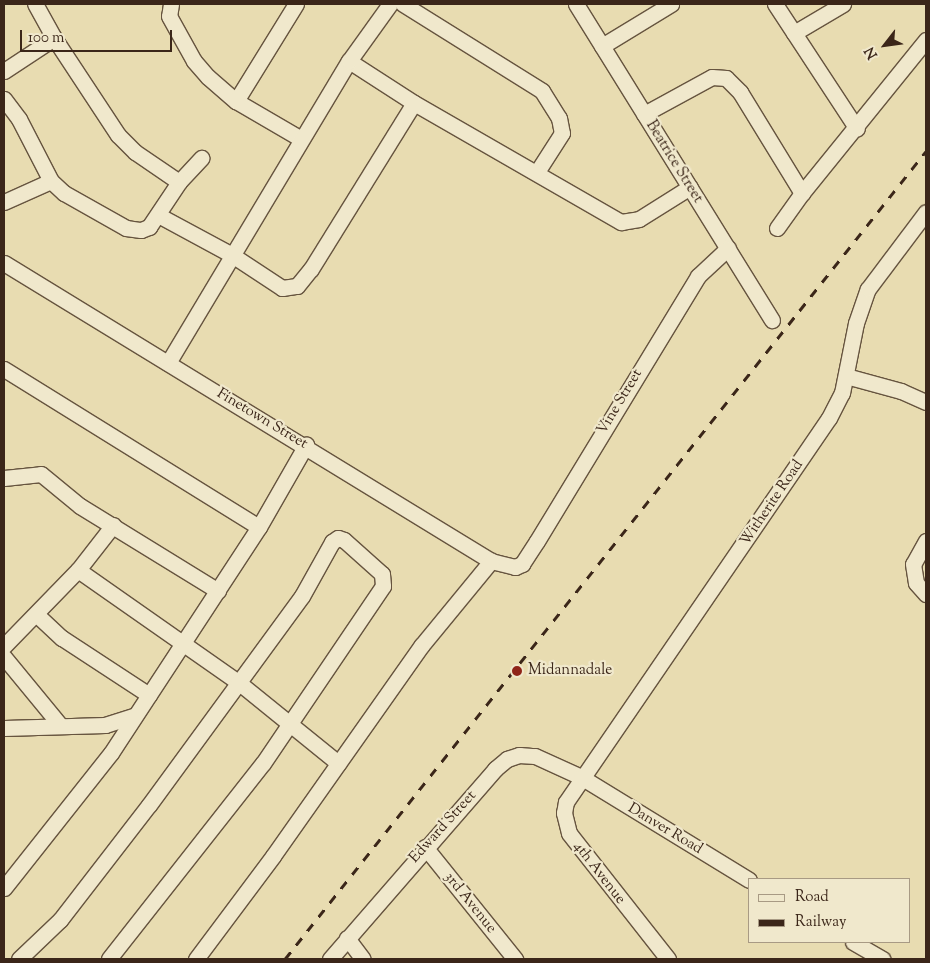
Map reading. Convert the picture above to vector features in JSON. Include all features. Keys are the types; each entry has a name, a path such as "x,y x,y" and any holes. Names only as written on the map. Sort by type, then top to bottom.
{"street":[{"path":"35,4 54,38 118,135 135,152 179,182"},
{"path":"171,4 170,16 194,61 236,101 302,139"},
{"path":"236,101 296,4"},
{"path":"168,363 349,61 390,4"},
{"path":"403,4 542,91 559,118 562,133 537,172"},
{"name":"Beatrice Street","path":"576,4 772,320"},
{"path":"602,46 671,4"},
{"path":"775,4 857,129"},
{"path":"794,33 843,4"},
{"path":"4,71 54,38"},
{"path":"777,228 802,194 857,129 926,40"},
{"path":"349,61 414,103 621,222 639,219 690,187"},
{"path":"644,114 712,77 726,78 740,92 802,194"},
{"path":"4,99 19,119 52,181 64,193 126,228 134,230 149,227 179,182 201,158"},
{"path":"158,215 232,255 282,288 297,286 311,269 414,103"},
{"path":"4,202 52,181"},
{"name":"Witherite Road","path":"581,777 830,418 846,376 856,323 868,289 926,212"},
{"name":"Vine Street","path":"522,564 698,276 728,248"},
{"name":"Finetown Street","path":"4,263 306,445 491,561 504,566 522,564"},
{"path":"4,369 259,527"},
{"path":"846,376 901,391 926,402"},
{"path":"4,888 111,753 133,716 149,695 259,527 306,445"},
{"path":"4,478 41,474 80,506 218,591"},
{"path":"4,646 78,570 113,525"},
{"path":"19,959 60,920 167,783 238,682 302,596 332,542 338,538 344,540 385,581 289,724 208,835 109,959"},
{"path":"926,541 913,564 913,574 916,583 926,594"},
{"path":"196,959 422,645 491,561"},
{"path":"78,570 238,682 338,763"},
{"path":"36,615 62,638 149,695"},
{"path":"4,658 60,725"},
{"path":"4,728 105,725 133,716"},
{"name":"Edward Street","path":"330,959 425,847 507,759 535,756 581,777"},
{"name":"Danver Road","path":"581,777 748,879"},
{"name":"4th Avenue","path":"581,777 565,807 569,833 668,959"},
{"name":"3rd Avenue","path":"425,847 515,959"},
{"path":"347,938 363,959"},
{"path":"854,943 865,955 882,959"}],"railway":[{"path":"285,959 926,151"}],"place":[{"name":"Midannadale","path":"517,671"}]}
